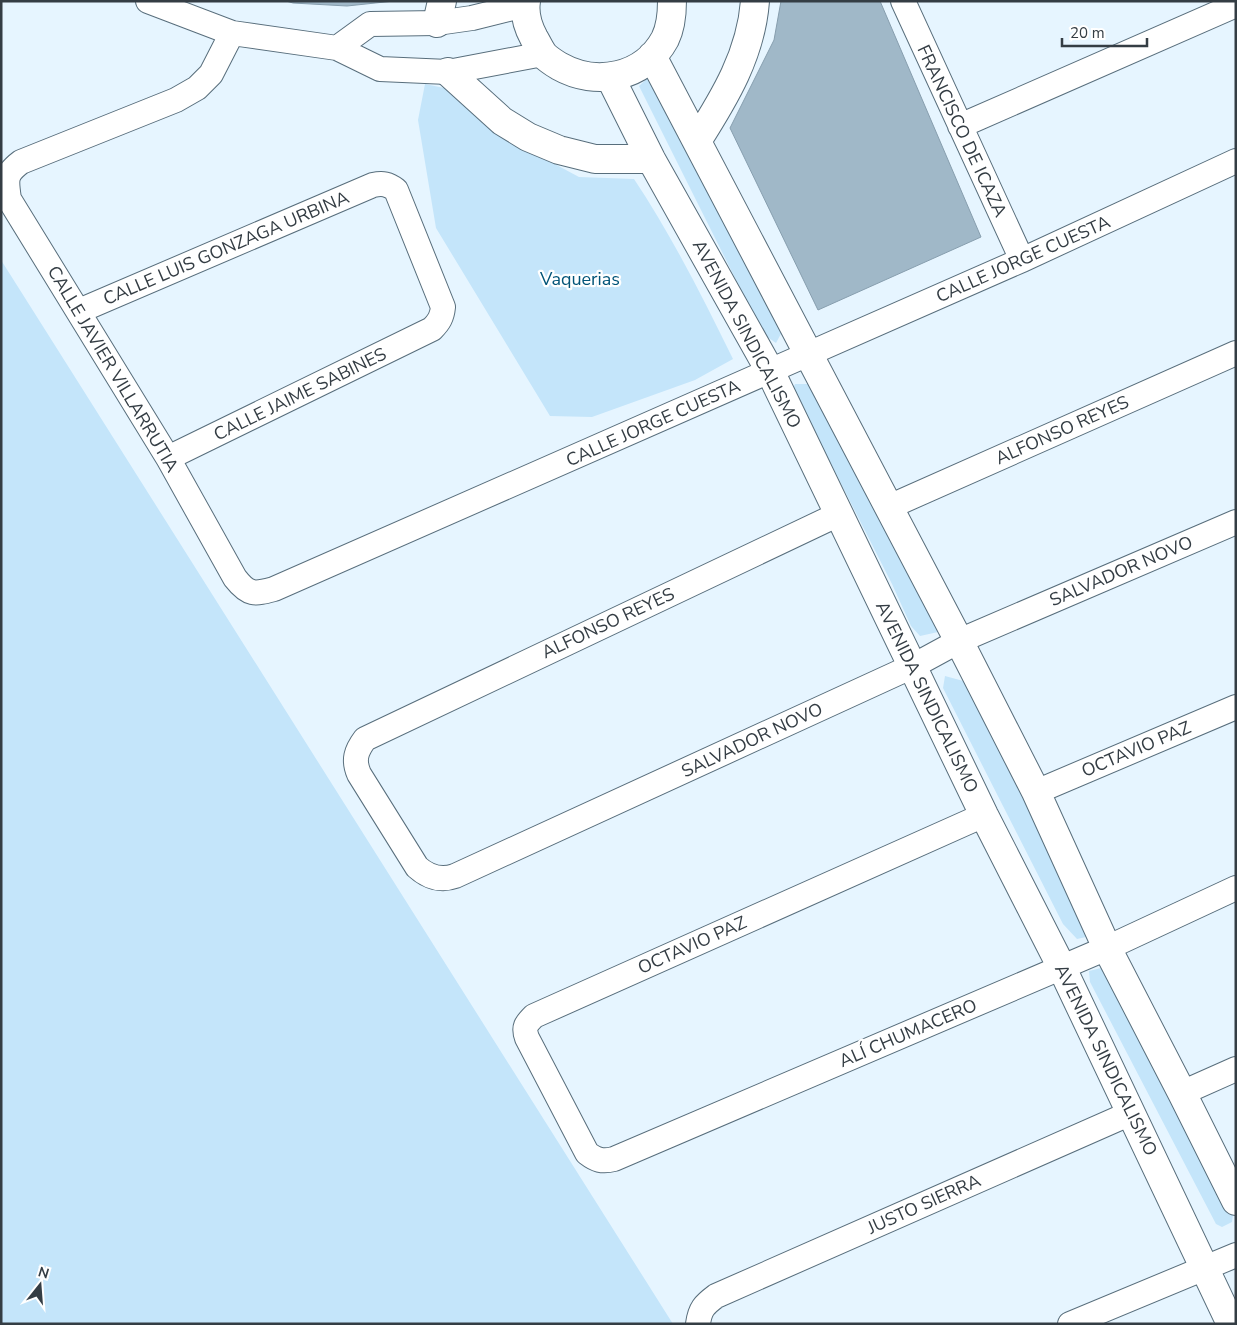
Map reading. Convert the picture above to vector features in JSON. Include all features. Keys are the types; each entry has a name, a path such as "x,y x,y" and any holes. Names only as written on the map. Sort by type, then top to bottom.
{"street":[{"path":"148,1 232,33 337,48 380,70 448,72 543,54"},
{"path":"337,48 370,24 440,12 472,18 525,3 528,24 543,54 571,73 590,78 610,77 626,73 640,66 652,56 665,38 672,17 672,1"},
{"path":"697,141 724,98 738,71 749,37 755,1"},
{"name":"FRANCISCO DE ICAZA","path":"903,1 1022,260"},
{"path":"960,126 1236,5"},
{"name":"CALLE JAVIER VILLARRUTIA","path":"232,33 211,74 197,88 176,100 21,162 10,170 7,176 9,199 168,458 236,578"},
{"path":"652,56 959,641 1036,792 1107,948 1236,1202"},
{"path":"448,72 502,121 528,137 559,150 596,159 651,159"},
{"name":"AVENIDA SINDICALISMO","path":"610,77 651,159 770,371 984,814 1062,968 1231,1324"},
{"name":"CALLE JORGE CUESTA","path":"236,578 243,588 250,592 258,593 274,589 809,355 1022,260 1236,161"},
{"name":"CALLE LUIS GONZAGA URBINA","path":"79,311 373,185 382,183 396,190 443,307 440,321 432,329"},
{"name":"CALLE JAIME SABINES","path":"168,458 432,329"},
{"name":"ALFONSO REYES","path":"889,507 1236,353"},
{"name":"ALFONSO REYES","path":"376,733 839,514"},
{"name":"SALVADOR NOVO","path":"376,733 365,739 358,748 355,765 359,774 417,867 424,874 446,879 913,666 959,641 1236,522"},
{"name":"OCTAVIO PAZ","path":"1036,792 1236,707"},
{"name":"OCTAVIO PAZ","path":"583,1145 527,1038 524,1030 526,1023 534,1016 984,814"},
{"name":"ALÍ CHUMACERO","path":"583,1145 587,1153 595,1159 604,1162 614,1159 1062,968 1236,888"},
{"path":"1182,1093 1236,1069"},
{"name":"JUSTO SIERRA","path":"698,1324 700,1311 716,1296 1131,1113"},
{"path":"1070,1324 1236,1256"}],"green space":[{"path":"653,73 783,330 776,343 763,334 639,86"},
{"name":"Vaquerias","path":"425,84 454,90 491,130 579,177 634,179 699,290 733,359 695,380 592,417 550,416 436,228 418,120"},
{"path":"1,260 673,1324 1,1324"},
{"path":"795,384 811,384 938,626 938,632 920,636 911,626 892,584 793,389"},
{"path":"945,676 967,682 1081,913 1086,937 1077,939 1063,924 943,688"},
{"path":"1101,968 1111,976 1233,1215 1232,1222 1222,1227 1216,1224 1090,982 1089,971"}],"building":[{"path":"286,1 394,1 347,6"},
{"path":"781,1 880,1 981,237 818,310 730,128 774,40"}]}
